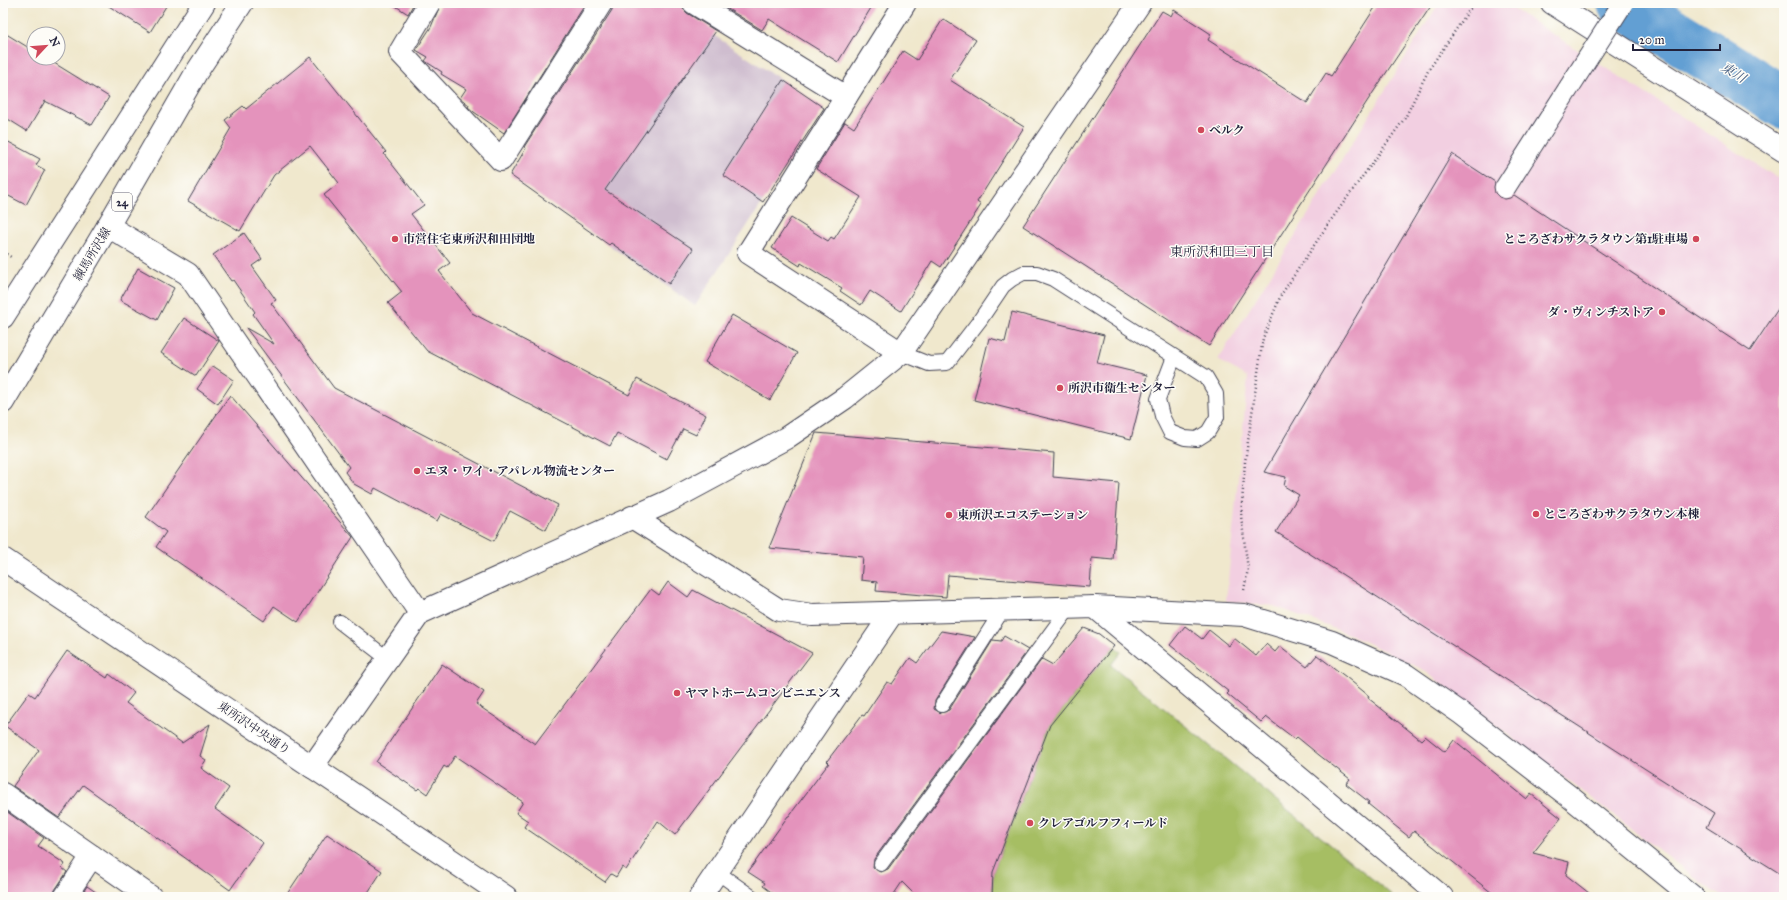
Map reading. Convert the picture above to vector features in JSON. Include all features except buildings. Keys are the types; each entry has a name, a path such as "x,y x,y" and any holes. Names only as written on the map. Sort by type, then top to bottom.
{"street":[{"name":"練馬所沢線","path":"3,402 108,226 196,73 242,3"},
{"path":"429,3 400,52 501,160 602,3"},
{"path":"694,3 846,97"},
{"path":"902,353 748,253 905,3"},
{"path":"312,767 420,613 669,501 786,438 845,398 902,353 1140,3"},
{"path":"1552,3 1784,151"},
{"path":"1505,188 1622,3"},
{"path":"3,317 201,4"},
{"path":"108,226 188,274 420,613"},
{"path":"632,517 779,610 812,615 1095,607 1244,615 1332,642 1406,675 1462,714 1564,792 1693,897"},
{"name":"東所沢中央通り","path":"3,559 504,896"},
{"path":"1095,607 1442,897"},
{"path":"700,897 893,612"},
{"path":"3,794 151,897"},
{"path":"65,897 92,856"}],"lane":[{"path":"902,353 929,364 947,363 1004,286 1023,273 1037,273 1053,279 1206,377 1216,394 1217,417 1208,432 1197,440 1185,438 1170,432 1162,416 1158,399 1174,357"},
{"path":"881,864 1070,607"},
{"path":"942,705 1003,609"},
{"path":"340,622 388,659"},
{"path":"717,872 752,897"}],"path":[{"path":"1237,615 1242,602 1248,569 1241,516 1245,462 1263,338 1281,295 1331,220 1405,118 1428,71 1474,3"},
{"path":"3,252 13,258"}],"shaded area":[{"path":"615,3 665,3 824,108 695,306 510,175"},
{"name":"ところざわサクラタウン本棟","path":"1439,3 1504,3 1784,182 1784,897 1722,897 1714,892 1422,669 1351,635 1274,606 1226,601 1248,377 1218,360"}],"green space":[{"path":"1114,646 1121,652 1111,665 1393,896 992,897 993,872 1050,725"}],"waterway":[{"name":"東川","path":"1623,3 1784,103"}],"place":[{"name":"ベルク","path":"1201,130"},
{"name":"市営住宅東所沢和田団地","path":"395,239"},
{"name":"ところざわサクラタウン第1駐車場","path":"1696,239"},
{"name":"ダ・ヴィンチストア","path":"1662,312"},
{"name":"所沢市衛生センター","path":"1060,388"},
{"name":"エヌ・ワイ・アパレル物流センター","path":"417,471"},
{"name":"ところざわサクラタウン本棟","path":"1536,514"},
{"name":"東所沢エコステーション","path":"949,515"},
{"name":"ヤマトホームコンビニエンス","path":"677,693"},
{"name":"クレアゴルフフィールド","path":"1030,823"}],"district":[{"name":"東所沢和田三丁目","path":"1222,251"}]}
